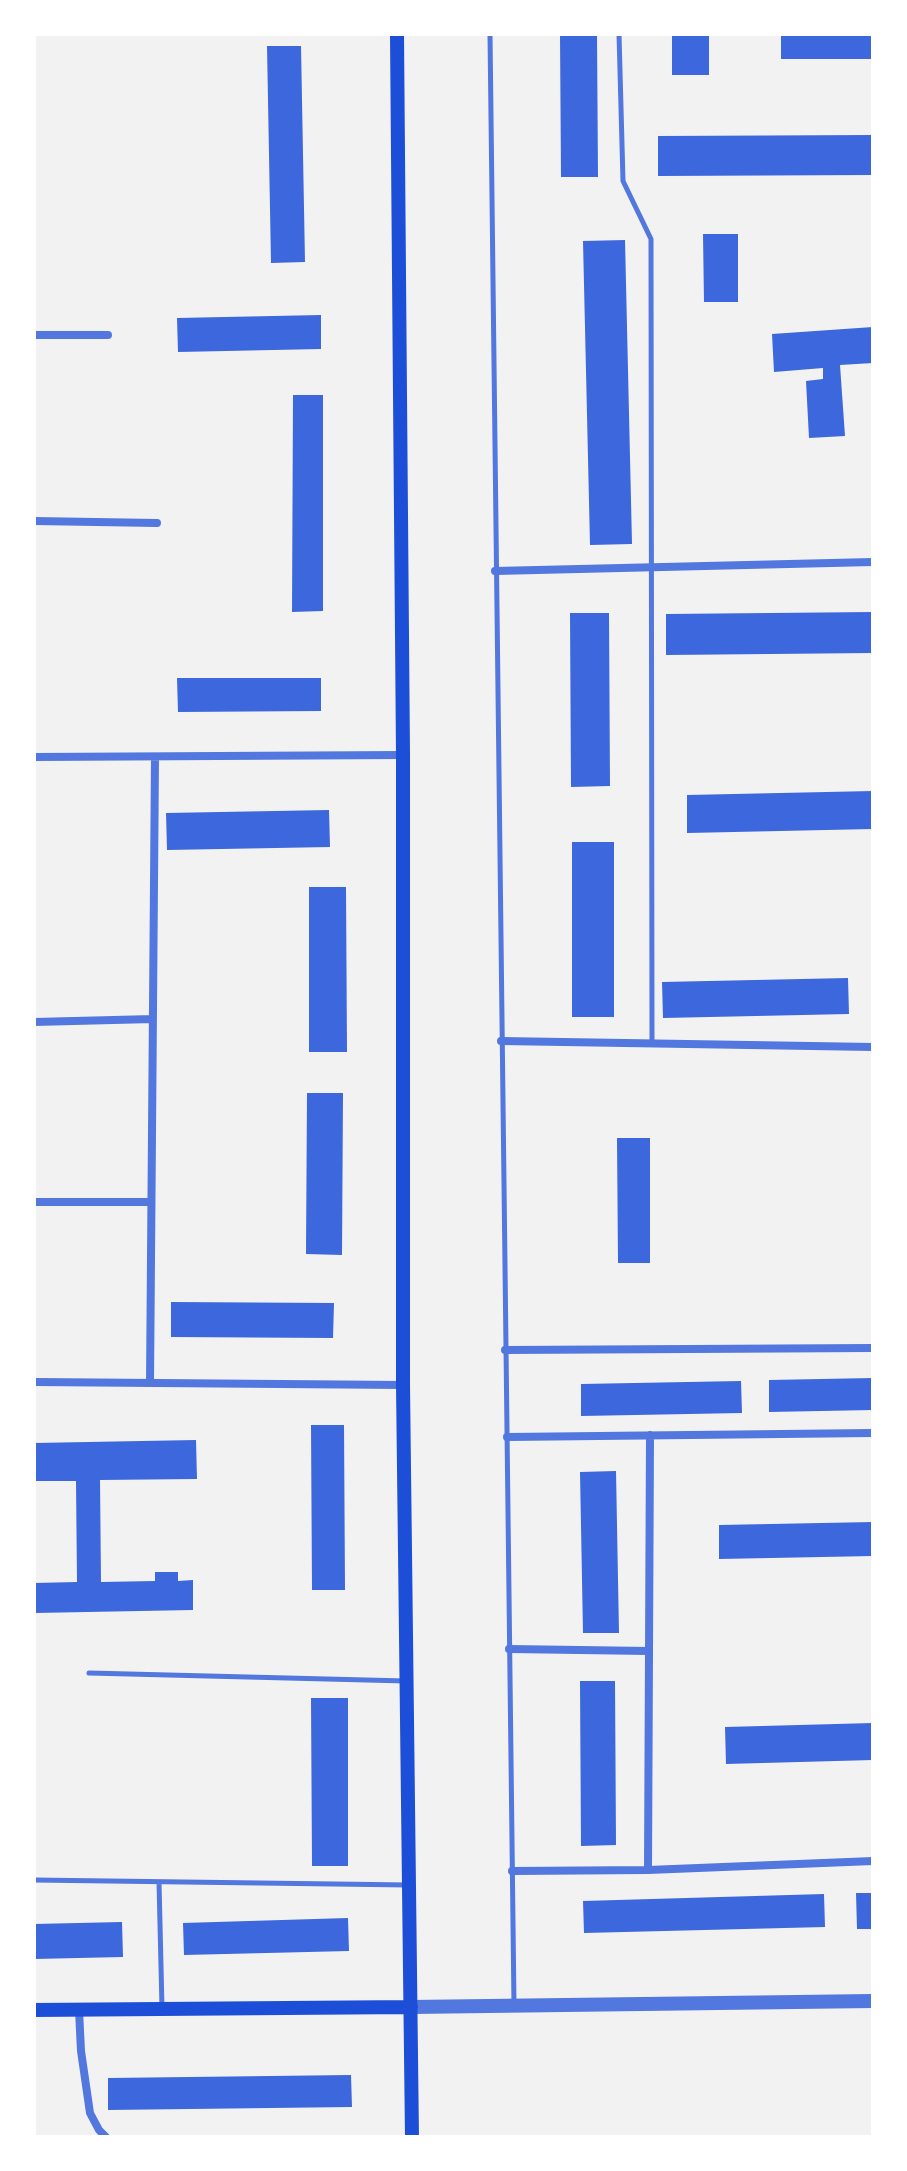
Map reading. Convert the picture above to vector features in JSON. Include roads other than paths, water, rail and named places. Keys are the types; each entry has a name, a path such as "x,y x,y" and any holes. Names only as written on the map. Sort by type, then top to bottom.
{"main road":[{"path":"397,34 403,755 403,1385 412,2137"},
{"path":"34,2010 411,2007"}],"street":[{"path":"34,335 108,335"},
{"path":"34,521 157,523"},
{"path":"495,571 873,562"},
{"path":"34,757 403,755"},
{"path":"150,1383 155,757"},
{"path":"34,1022 153,1019"},
{"path":"501,1041 873,1047"},
{"path":"34,1202 151,1202"},
{"path":"505,1350 873,1348"},
{"path":"34,1382 403,1385"},
{"path":"507,1437 873,1433"},
{"path":"648,1870 650,1435"},
{"path":"509,1649 649,1651"},
{"path":"512,1871 648,1870 873,1861"},
{"path":"411,2007 873,2001"},
{"path":"79,2010 90,2113 106,2137"}],"lane":[{"path":"490,34 514,2006"},
{"path":"619,34 623,181 651,239 652,1043"},
{"path":"89,1673 407,1681"},
{"path":"34,1880 410,1885"},
{"path":"159,1882 162,2009"}]}
